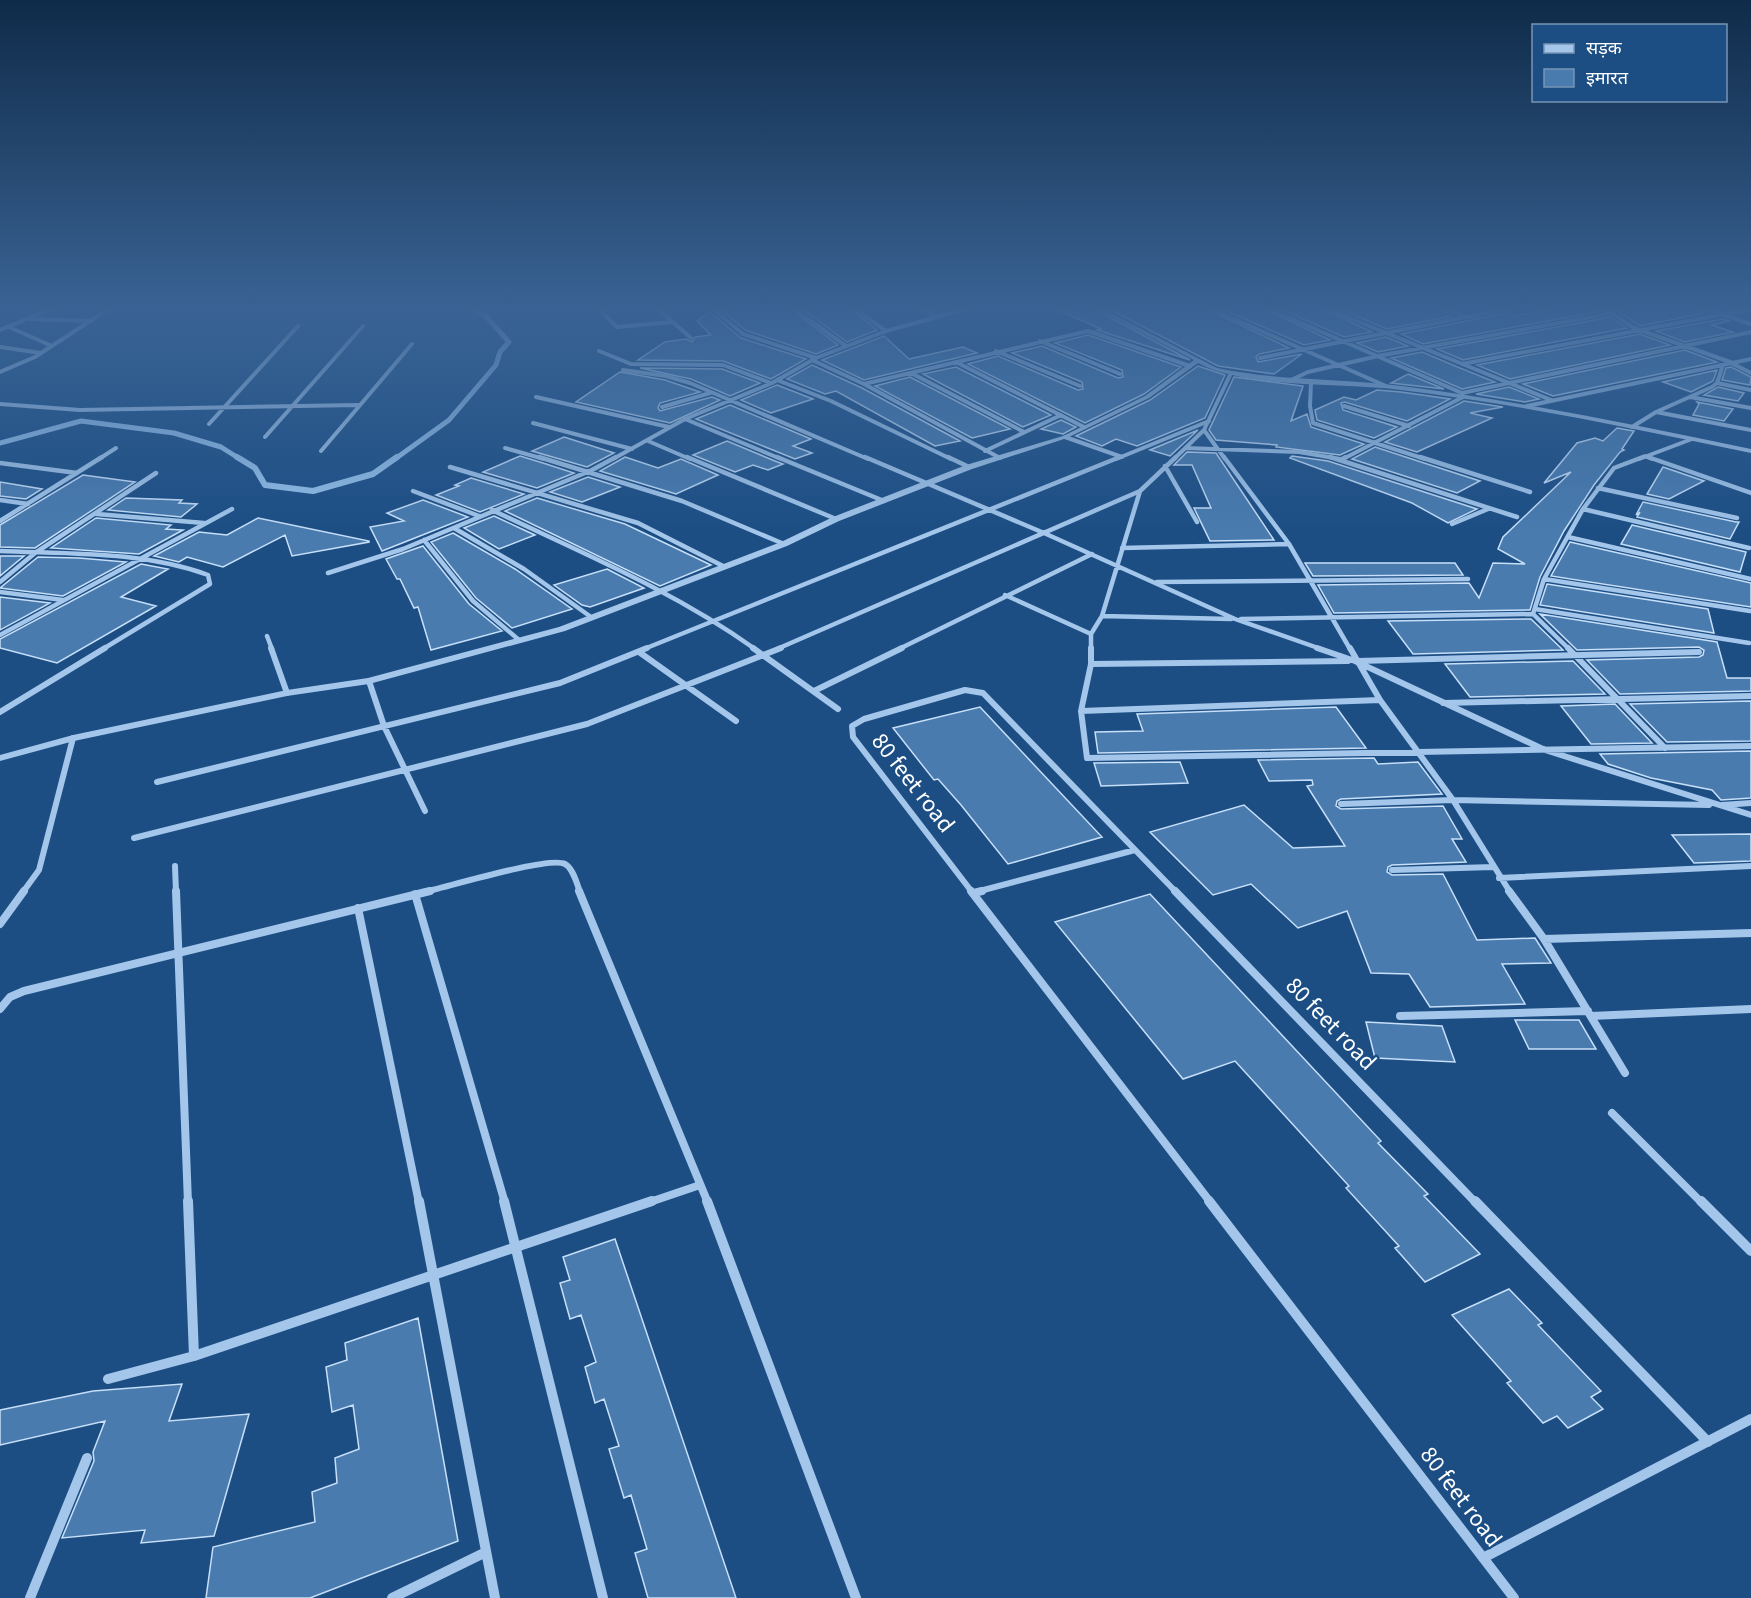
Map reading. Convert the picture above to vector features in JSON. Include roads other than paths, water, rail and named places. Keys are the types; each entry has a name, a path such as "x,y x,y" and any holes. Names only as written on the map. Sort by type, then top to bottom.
{"street":[{"path":"209,424 246,383"},
{"path":"265,437 312,383"},
{"path":"321,451 378,383"},
{"path":"687,383 1044,533 1115,567 1235,619 1355,661 1440,704 1545,750 1751,815"},
{"path":"328,573 424,540 592,470 685,419 772,383"},
{"path":"784,383 831,400 969,467"},
{"path":"861,383 1000,458"},
{"path":"864,384 870,383"},
{"path":"929,383 1024,432"},
{"path":"996,383 1084,427"},
{"path":"1072,383 1080,386"},
{"path":"0,758 73,738 287,693 369,681 562,629 784,544 836,519 969,467 1065,437 1147,397 1167,383"},
{"path":"134,838 587,724 764,655 1140,491 1204,430 1227,383"},
{"path":"1311,383 1310,406 1313,423 1530,492"},
{"path":"1322,383 1386,386 1462,395 1751,451"},
{"path":"1378,383 1386,386"},
{"path":"1434,383 1462,395"},
{"path":"1342,459 1410,426 1462,395 1508,383 1551,400"},
{"path":"1527,406 1637,383"},
{"path":"1632,427 1656,412 1717,383 1751,390"},
{"path":"662,407 711,392"},
{"path":"536,397 669,427"},
{"path":"1690,397 1751,408"},
{"path":"0,404 80,410 358,405"},
{"path":"1344,406 1410,426"},
{"path":"1656,412 1751,430"},
{"path":"985,451 1061,415"},
{"path":"685,419 884,502"},
{"path":"158,782 560,683 1209,421"},
{"path":"534,423 632,449"},
{"path":"1204,430 1289,544 1308,582 1334,619 1355,661 1380,700 1453,800 1499,878 1544,939 1625,1073"},
{"path":"1065,437 1123,457"},
{"path":"1534,612 1544,579 1583,509 1614,468 1692,439"},
{"path":"648,441 836,519"},
{"path":"0,521 116,448"},
{"path":"505,448 592,470 733,520 784,544"},
{"path":"1185,448 1299,452 1342,459 1517,517"},
{"path":"1646,456 1751,493"},
{"path":"0,463 78,473"},
{"path":"1165,466 1197,522"},
{"path":"450,467 638,523 723,566"},
{"path":"0,582 35,553 156,474"},
{"path":"1598,488 1737,518"},
{"path":"413,491 479,516"},
{"path":"1140,491 1115,567 1102,616 1091,634 1090,663 1081,711 1087,758 1751,746"},
{"path":"0,500 28,504"},
{"path":"1452,525 1488,508"},
{"path":"0,635 134,560 232,509"},
{"path":"1583,509 1749,548"},
{"path":"492,510 660,590 716,621 838,709"},
{"path":"97,514 204,523"},
{"path":"454,528 524,569 591,617"},
{"path":"1568,537 1751,579"},
{"path":"424,540 473,601 519,640"},
{"path":"1122,548 1289,544"},
{"path":"0,551 134,560 194,568 208,575 210,585 0,712"},
{"path":"814,692 1005,595 1092,554"},
{"path":"1153,582 1468,579"},
{"path":"1544,579 1676,598 1750,614"},
{"path":"0,591 64,600"},
{"path":"1005,595 1091,634"},
{"path":"1534,612 1665,748"},
{"path":"1102,616 1334,619 1534,612 1749,643"},
{"path":"267,636 287,693"},
{"path":"639,652 689,685 736,721"},
{"path":"1090,663 1355,661 1575,653 1699,652"},
{"path":"369,681 384,726 425,811"},
{"name":"80 feet road","path":"1514,1598 853,737 852,726 864,719 965,690 983,693 1708,1442"},
{"path":"1440,704 1751,696"},
{"path":"1081,711 1380,700"},
{"path":"0,924 39,870 73,738"},
{"path":"1341,804 1453,800 1716,805 1751,803"},
{"path":"974,893 1135,850"},
{"path":"0,1009 4,1001 17,993 543,863 564,863 570,868 700,1185 856,1598"},
{"path":"175,866 194,1356"},
{"path":"1499,878 1751,866"},
{"path":"1392,870 1493,867"},
{"path":"416,894 518,1248 603,1598"},
{"path":"358,908 434,1275 495,1598"},
{"path":"1544,939 1751,933"},
{"path":"1400,1016 1751,1009"},
{"path":"1612,1113 1751,1251"},
{"path":"108,1379 194,1356 700,1185"},
{"path":"1483,1558 1751,1419"},
{"path":"30,1598 87,1458"},
{"path":"392,1598 486,1552"}],"waterway":[{"path":"395,459 449,420 481,383"},
{"path":"0,443 81,421 174,433 221,447 240,459"},
{"path":"237,457 255,468 265,485 313,491 373,474 397,457"}]}
